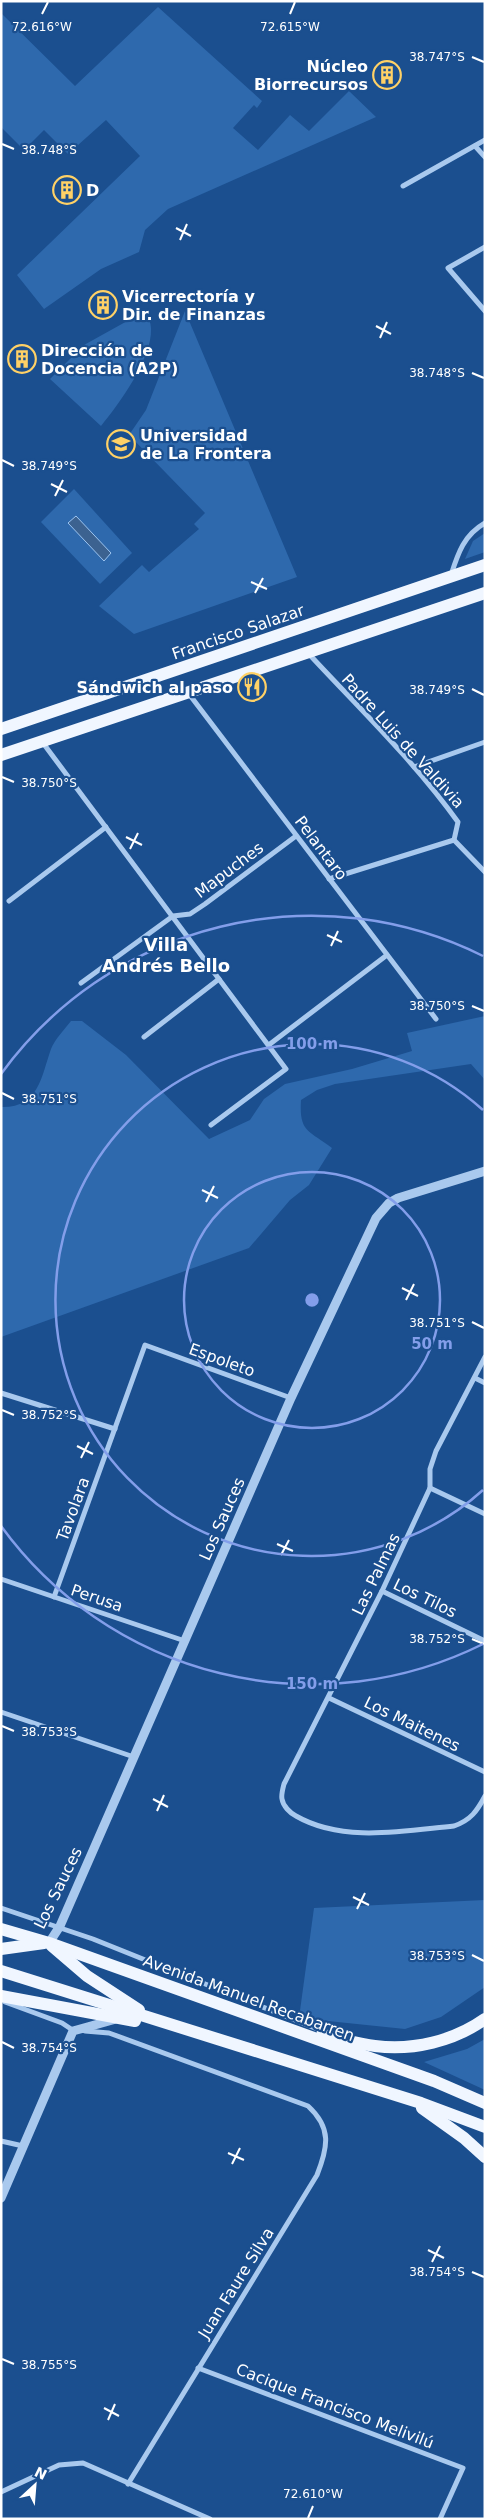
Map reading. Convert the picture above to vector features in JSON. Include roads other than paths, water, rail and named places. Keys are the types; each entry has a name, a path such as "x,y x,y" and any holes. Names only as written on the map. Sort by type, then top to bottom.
{"main road":[{"name":"Francisco Salazar","path":"1,729 485,565"},
{"path":"1,755 187,691 485,594"},
{"name":"Avenida Manuel Recabarren","path":"1,1929 49,1943 434,2081 485,2103"},
{"path":"1,1949 49,1943 94,1982 161,2022"},
{"path":"1,1971 438,2108 485,2127"},
{"path":"1,1996 182,2029"},
{"path":"283,2028 342,2038 376,2047 410,2047 444,2039 485,2019"},
{"path":"384,2092 421,2107 464,2138 485,2157"}],"street":[{"path":"403,186 485,140"},
{"path":"475,146 485,157"},
{"path":"485,246 448,268 485,311"},
{"path":"450,577 460,547 473,530 485,523"},
{"name":"Padre Luis de Valdivia","path":"307,653 414,767 458,822 454,840"},
{"name":"Pelantaro","path":"187,691 436,1019"},
{"path":"42,740 219,979 270,1044 286,1069 211,1125"},
{"path":"414,767 485,742"},
{"path":"10,901 106,827"},
{"name":"Mapuches","path":"173,916 190,914 296,836"},
{"path":"329,879 454,840 485,872"},
{"path":"81,983 173,916"},
{"path":"270,1044 388,955"},
{"path":"144,1037 219,979"},
{"name":"Los Sauces","path":"49,1943 60,1926 291,1398 382,1210 393,1200 407,1194 485,1171"},
{"name":"Espoleto","path":"145,1345 291,1398"},
{"name":"Tavolara","path":"54,1597 145,1345"},
{"name":"Las Palmas","path":"485,1357 436,1451 430,1469 430,1488 382,1591 284,1784 282,1800 289,1812 316,1826 332,1830 376,1833 454,1826 476,1814 485,1796"},
{"path":"475,1378 485,1383"},
{"path":"1,1393 114,1429"},
{"path":"430,1488 485,1514"},
{"name":"Perusa","path":"1,1579 185,1641"},
{"name":"Los Tilos","path":"382,1591 485,1641"},
{"name":"Los Maitenes","path":"329,1698 485,1772"},
{"path":"1,1712 134,1758"},
{"name":"Avenida Manuel Recabarren","path":"1,1908 60,1926 342,2038"},
{"path":"1,2001 62,2023 74,2032"},
{"path":"1,2198 74,2032 119,2018"},
{"name":"Juan Faure Silva","path":"74,2032 94,2030 109,2033 308,2106 318,2115 324,2128 327,2142 317,2175 128,2484"},
{"path":"1,2141 24,2146"},
{"name":"Cacique Francisco Melivilú","path":"198,2368 463,2468 440,2519"},
{"path":"1,2492 59,2465 83,2462 128,2484 210,2519"}],"place":[{"name":"Núcleo Biorrecursos","path":"387,75"},
{"name":"D","path":"67,190"},
{"name":"Vicerrectoría y Dir. de Finanzas","path":"103,305"},
{"name":"Dirección de Docencia (A2P)","path":"22,359"},
{"name":"Universidad de La Frontera","path":"121,444"},
{"name":"Sándwich al paso","path":"252,687"}],"district":[{"name":"Villa Andrés Bello","path":"166,954"}]}
